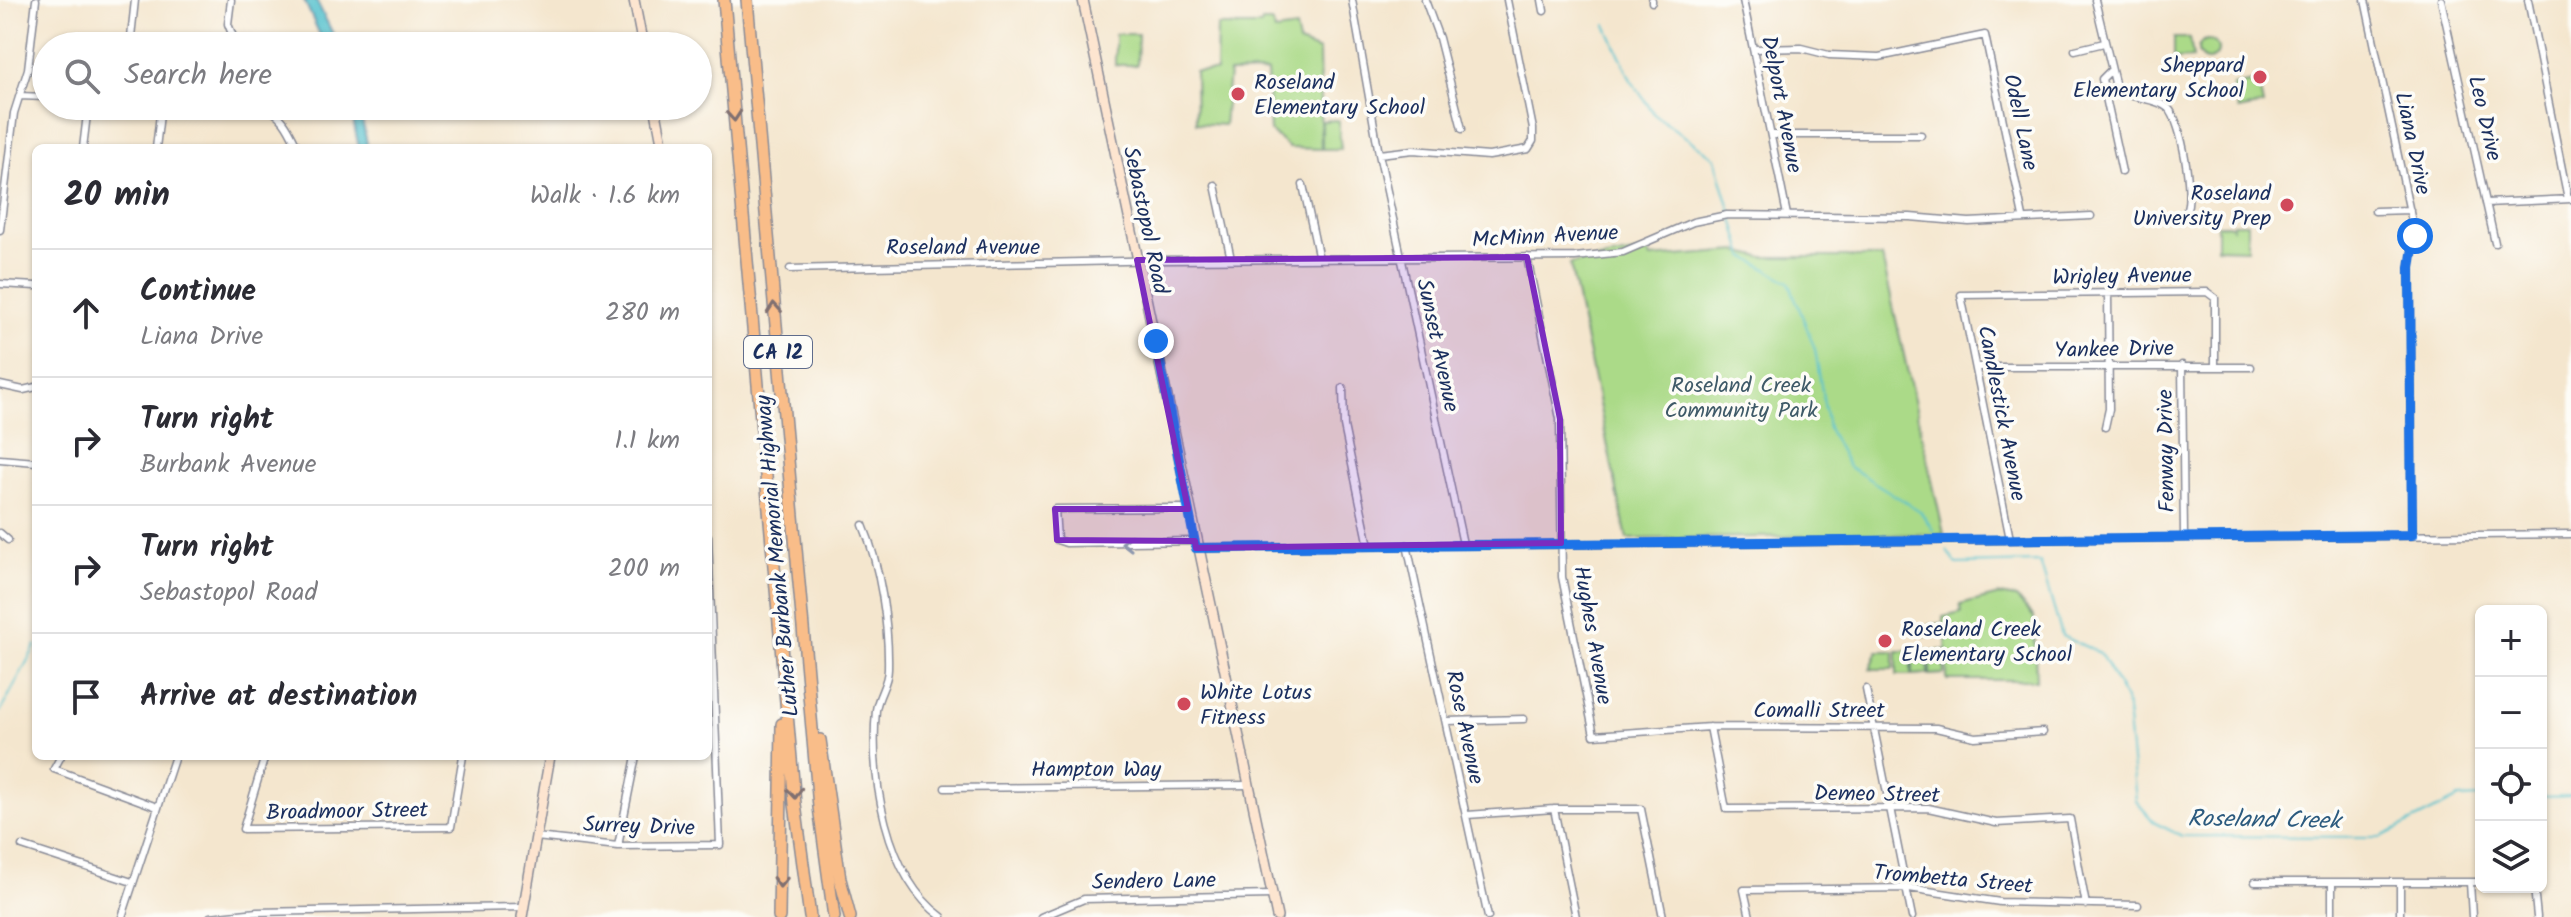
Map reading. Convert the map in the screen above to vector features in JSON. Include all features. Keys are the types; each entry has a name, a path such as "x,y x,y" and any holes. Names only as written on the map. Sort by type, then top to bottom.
{"highway":[{"name":"Luther Burbank Memorial Highway","path":"722,0 785,687 810,917"},
{"name":"Luther Burbank Memorial Highway","path":"749,0 821,831 834,917"},
{"path":"806,665 850,917"},
{"path":"779,917 785,687"}],"main road":[{"path":"634,0 640,32"},
{"name":"Sebastopol Road","path":"1083,0 1195,544 1277,917"},
{"path":"658,120 662,144"},
{"path":"523,912 546,760"}],"street":[{"path":"32,32 36,0"},
{"path":"132,32 135,0"},
{"path":"231,0 228,24 231,32"},
{"name":"Sunset Avenue","path":"1352,0 1379,154 1463,544"},
{"path":"1425,0 1439,38 1462,129"},
{"path":"1379,154 1413,150 1470,155 1528,149 1533,141 1507,0"},
{"path":"1542,0 1544,11"},
{"name":"Delport Avenue","path":"1743,0 1787,215"},
{"path":"2095,0 2110,71 2124,94 2161,104 2175,117 2190,189 2186,212"},
{"name":"Liana Drive","path":"2365,0 2415,236 2410,267 2412,535"},
{"name":"Leo Drive","path":"2441,0 2495,243"},
{"path":"2486,203 2570,199 2528,0"},
{"path":"0,230 14,113 28,69 32,34"},
{"name":"Odell Lane","path":"1754,49 1801,48 1829,55 1879,57 1985,35 2023,217"},
{"path":"2075,50 2104,43"},
{"path":"2110,71 2102,79 2122,172"},
{"path":"19,96 32,96"},
{"path":"83,144 86,120"},
{"path":"156,144 159,120"},
{"path":"282,120 296,144"},
{"path":"1771,135 1921,135"},
{"path":"1215,185 1231,259"},
{"path":"1303,185 1319,259"},
{"path":"2375,211 2410,210"},
{"name":"McMinn Avenue","path":"1137,260 1527,257 1623,252 1693,222 1727,215 1910,217 1964,222 2091,216"},
{"name":"Hughes Avenue","path":"1527,257 1560,419 1562,577 1594,735"},
{"name":"Roseland Avenue","path":"790,269 1137,260"},
{"path":"0,284 32,286"},
{"path":"2105,427 2109,366 2108,293"},
{"name":"Wrigley Avenue","path":"1961,295 2212,293 2215,304 2215,365"},
{"name":"Candlestick Avenue","path":"1961,295 2010,539"},
{"name":"Fenway Drive","path":"2182,365 2184,536"},
{"name":"Yankee Drive","path":"1976,367 2251,367"},
{"path":"0,385 23,390 32,388"},
{"path":"1343,388 1344,426 1369,546"},
{"path":"0,459 32,462"},
{"path":"1188,508 1055,509 1060,541 1195,544 1369,546 2571,534"},
{"path":"863,525 876,560 888,669 877,705 874,735 885,827 907,879 925,905 942,917"},
{"path":"0,533 8,540"},
{"name":"Rose Avenue","path":"1407,545 1488,917"},
{"path":"1866,689 1889,810 1909,888 1912,917"},
{"path":"1447,721 1524,719"},
{"name":"Comalli Street","path":"1594,735 1710,727 1936,728 1975,737 2043,732"},
{"name":"Demeo Street","path":"1710,727 1726,809 1928,808 1996,823 2070,819 2086,905"},
{"name":"Surrey Drive","path":"536,837 618,846 720,845 712,744"},
{"path":"59,760 54,769 157,807"},
{"path":"122,917 174,760"},
{"name":"Broadmoor Street","path":"264,760 243,829 451,827 462,760"},
{"path":"618,846 635,760"},
{"name":"Hampton Way","path":"945,788 1249,785"},
{"path":"1467,815 1554,809 1641,809 1663,917"},
{"path":"1554,809 1576,917"},
{"path":"22,846 132,882"},
{"path":"2255,882 2475,882"},
{"path":"2332,882 2332,917"},
{"path":"2400,882 2400,917"},
{"path":"2470,882 2472,917"},
{"name":"Trombetta Street","path":"1750,917 1744,890 1909,888 2000,902 2138,905"},
{"path":"2535,893 2537,917"},
{"name":"Sendero Lane","path":"1041,917 1084,899 1272,895"},
{"path":"210,917 523,912"}],"highlighted area":[{"path":"1527,257 1560,419 1561,543 1196,548 1195,541 1057,540 1055,509 1188,509 1137,260"}],"green space":[{"path":"1262,22 1271,22 1275,31 1296,28 1299,43 1319,51 1321,149 1289,148 1270,131 1267,72 1229,73 1224,125 1196,123 1195,71 1216,71 1217,26 1261,26"},
{"path":"1115,34 1138,34 1137,65 1115,65"},
{"path":"2174,38 2190,38 2193,58 2174,59"},
{"path":"2208,40 2215,43 2218,50 2215,57 2208,60 2201,57 2198,50 2201,43"},
{"path":"2258,81 2263,105 2238,110 2233,86"},
{"path":"1338,120 1341,149 1322,149 1322,121"},
{"path":"2233,223 2247,223 2247,249 2217,248 2217,225 2232,225 2232,229"},
{"name":"Roseland Creek Community Park","path":"1648,251 1651,258 1738,251 1761,257 1882,257 1944,534 1627,539 1570,264"},
{"path":"1999,595 2016,598 2034,617 2036,680 1947,680 1946,632 1925,636 1923,626 1943,623 1943,617 1961,613 1960,605"},
{"path":"1927,650 1928,674 1913,675 1913,651"},
{"path":"1944,650 1944,674 1930,675 1930,651"},
{"path":"1878,651 1894,651 1894,669 1870,669"},
{"path":"1897,651 1911,651 1911,675 1897,675"}],"water":[{"path":"304,0 316,0 332,32 319,32"},
{"path":"353,120 362,120 367,144 358,144"}],"waterway":[{"name":"Roseland Creek","path":"1606,25 1631,80 1655,115 1715,158 1744,256 1789,282 1815,349 1828,428 1848,466 1920,511 1933,530"},
{"name":"Roseland Creek","path":"1947,551 1956,564 2040,562 2062,636 2100,653 2126,700 2136,801 2155,823 2182,836 2381,837 2459,798 2475,797"},
{"path":"0,712 32,652"},
{"name":"Roseland Creek","path":"2547,797 2571,796"}],"place":[{"name":"Sheppard Elementary School","path":"2260,77"},
{"name":"Roseland Elementary School","path":"1238,94"},
{"name":"Roseland University Prep","path":"2287,205"},
{"name":"Roseland Creek Elementary School","path":"1885,641"},
{"name":"White Lotus Fitness","path":"1184,704"}],"route":[{"path":"1156,341 1196,548 2412,535 2410,267 2415,236"}]}
